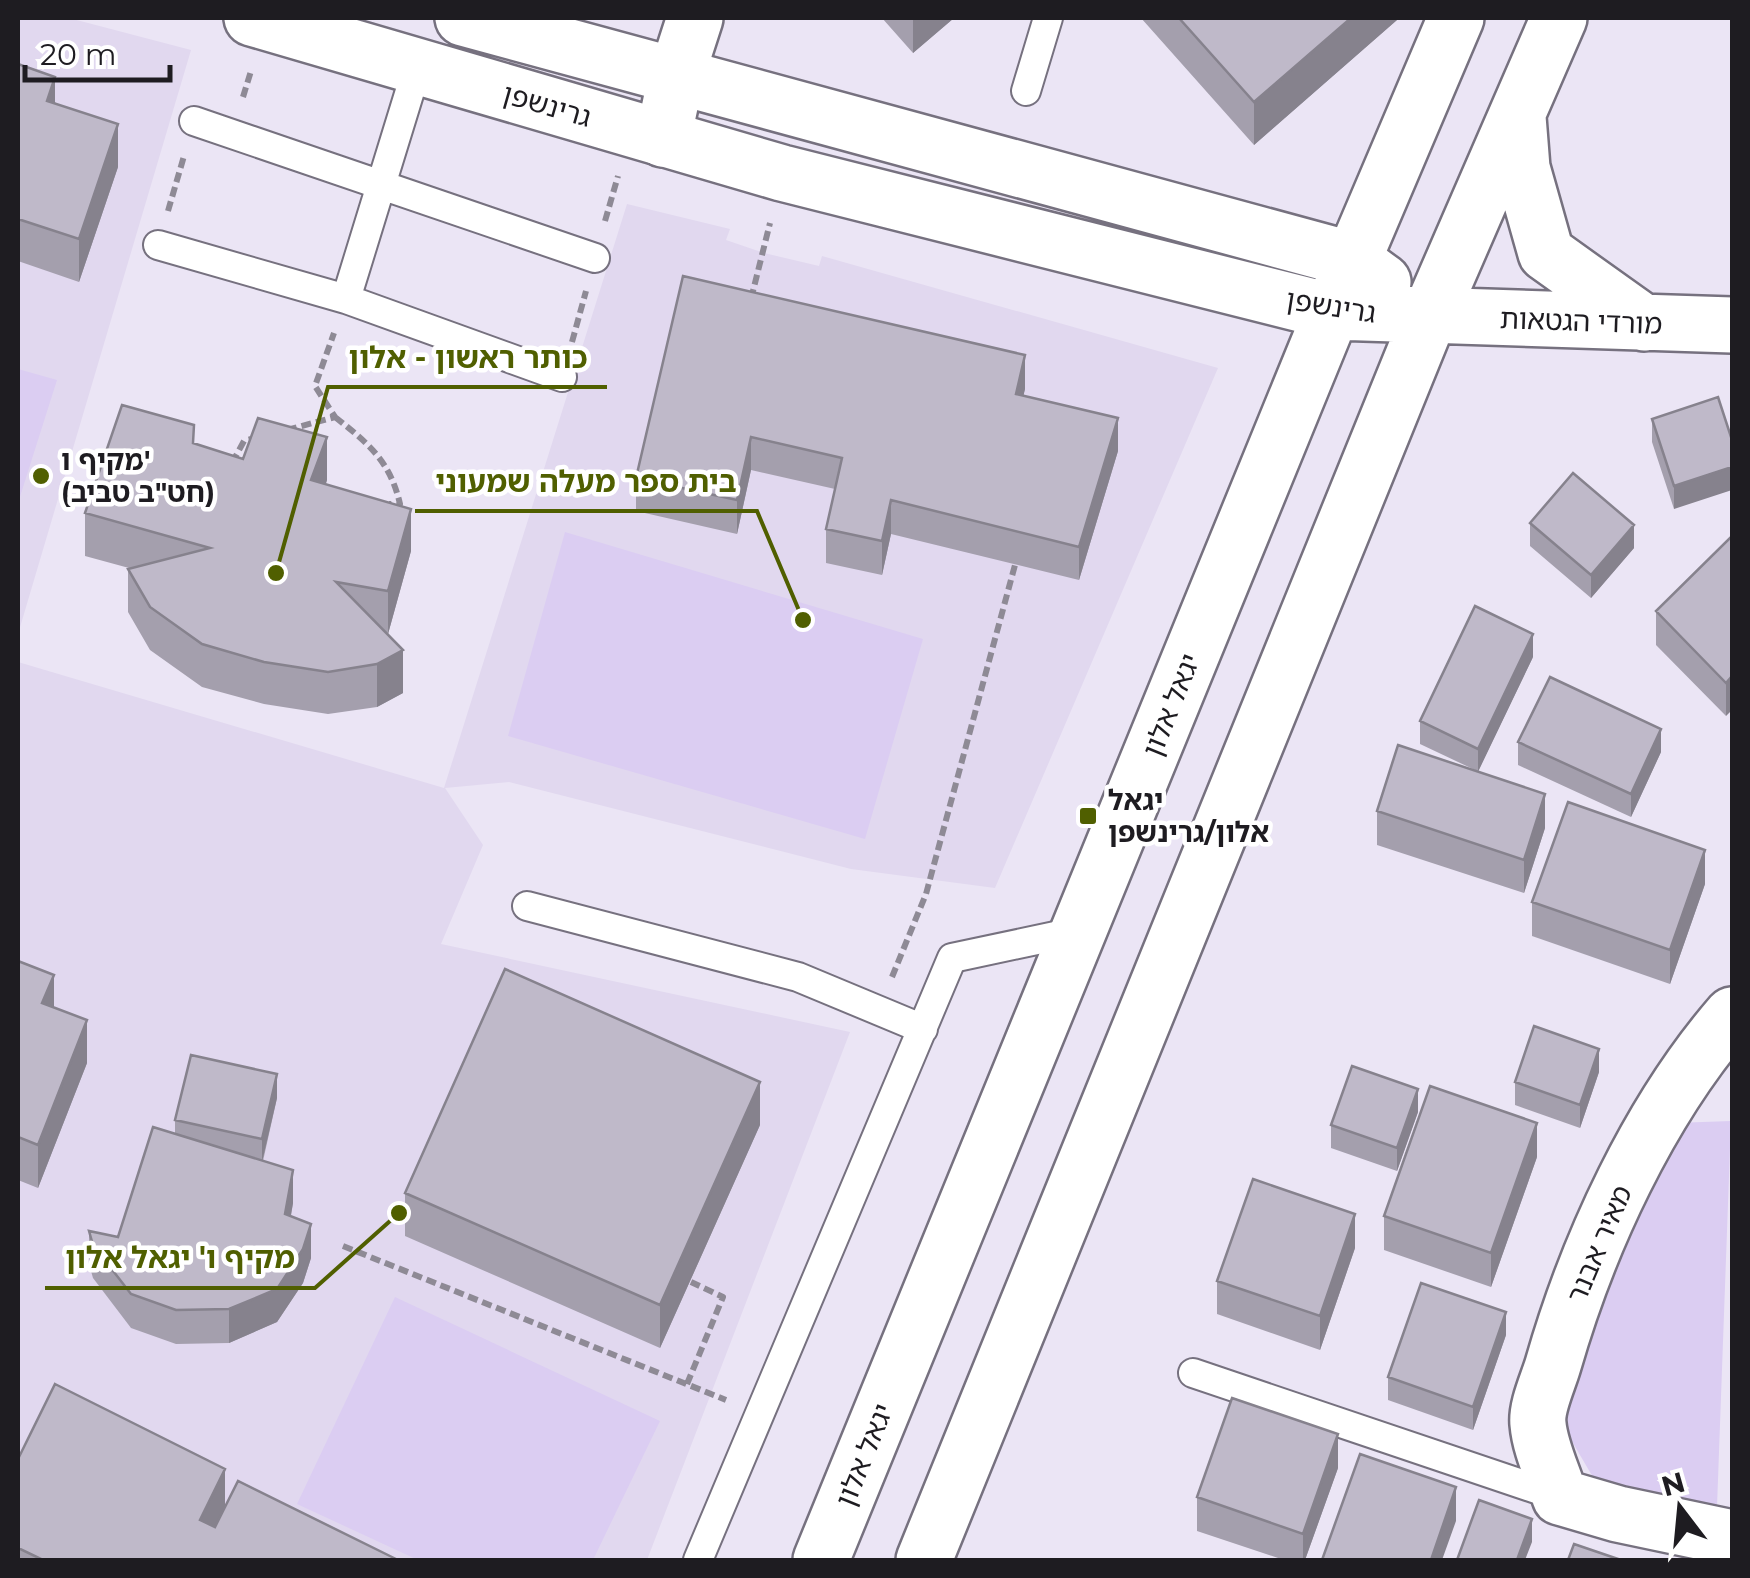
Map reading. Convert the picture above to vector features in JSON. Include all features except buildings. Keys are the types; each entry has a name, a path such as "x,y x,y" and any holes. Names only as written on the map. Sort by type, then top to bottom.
{"main road":[{"name":"גרינשפן","path":"463,18 1353,260 1429,317"},
{"path":"664,139 676,78 695,18"},
{"name":"יגאל אלון","path":"821,1560 1353,260 1456,18"},
{"path":"924,1560 1429,317 1559,18"},
{"name":"גרינשפן","path":"259,20 782,174 1334,312 1429,317"},
{"path":"1518,117 1522,168 1546,252 1644,323"},
{"name":"מורדי הגטאות","path":"1429,317 1732,326"},
{"name":"מאיר אבנר","path":"1560,1497 1537,1422 1560,1340 1624,1184 1657,1119 1697,1056 1732,1015"},
{"path":"1560,1497 1618,1514 1732,1538"}],"lane":[{"path":"1026,91 1048,18"},
{"path":"346,299 417,68"},
{"path":"194,122 595,258"},
{"path":"158,246 346,299 562,377"},
{"path":"527,906 798,977 923,1028"},
{"path":"698,1560 952,958 1078,930"},
{"path":"1193,1373 1560,1497"}],"path":[{"path":"232,134 259,20"},
{"path":"158,246 194,122"},
{"path":"749,306 782,174"},
{"path":"346,299 316,386 335,417 371,445 394,478 400,504 384,504"},
{"path":"280,432 335,417"},
{"path":"241,471 231,462 244,441 262,436"},
{"path":"878,1010 926,894 1015,565"},
{"path":"343,1246 760,1413"},
{"path":"687,1384 722,1296 690,1282"}],"shaded area":[{"name":"מקיף ו' (חט\"ב טביב)","path":"18,18 69,18 191,50 18,634"},
{"path":"627,204 730,229 726,240 764,253 819,266 822,256 1218,368 995,888 851,869 509,782 445,788 483,845 441,944 850,1032 647,1560 18,1560 18,662 444,788"},
{"path":"18,369 57,380 18,503"},
{"path":"565,532 923,639 865,839 508,736"},
{"path":"1731,1121 1717,1507 1594,1479 1563,1426 1610,1272 1674,1123"},
{"path":"395,1297 660,1421 593,1560 418,1560 297,1504"}],"place":[{"name":"מקיף ו' (חט\"ב טביב)","path":"41,476"},
{"name":"כותר ראשון - אלון","path":"276,573"},
{"name":"בית ספר מעלה שמעוני","path":"803,620"},
{"name":"יגאל אלון/גרינשפן","path":"1088,816"},
{"name":"מקיף ו' יגאל אלון","path":"399,1213"}]}
